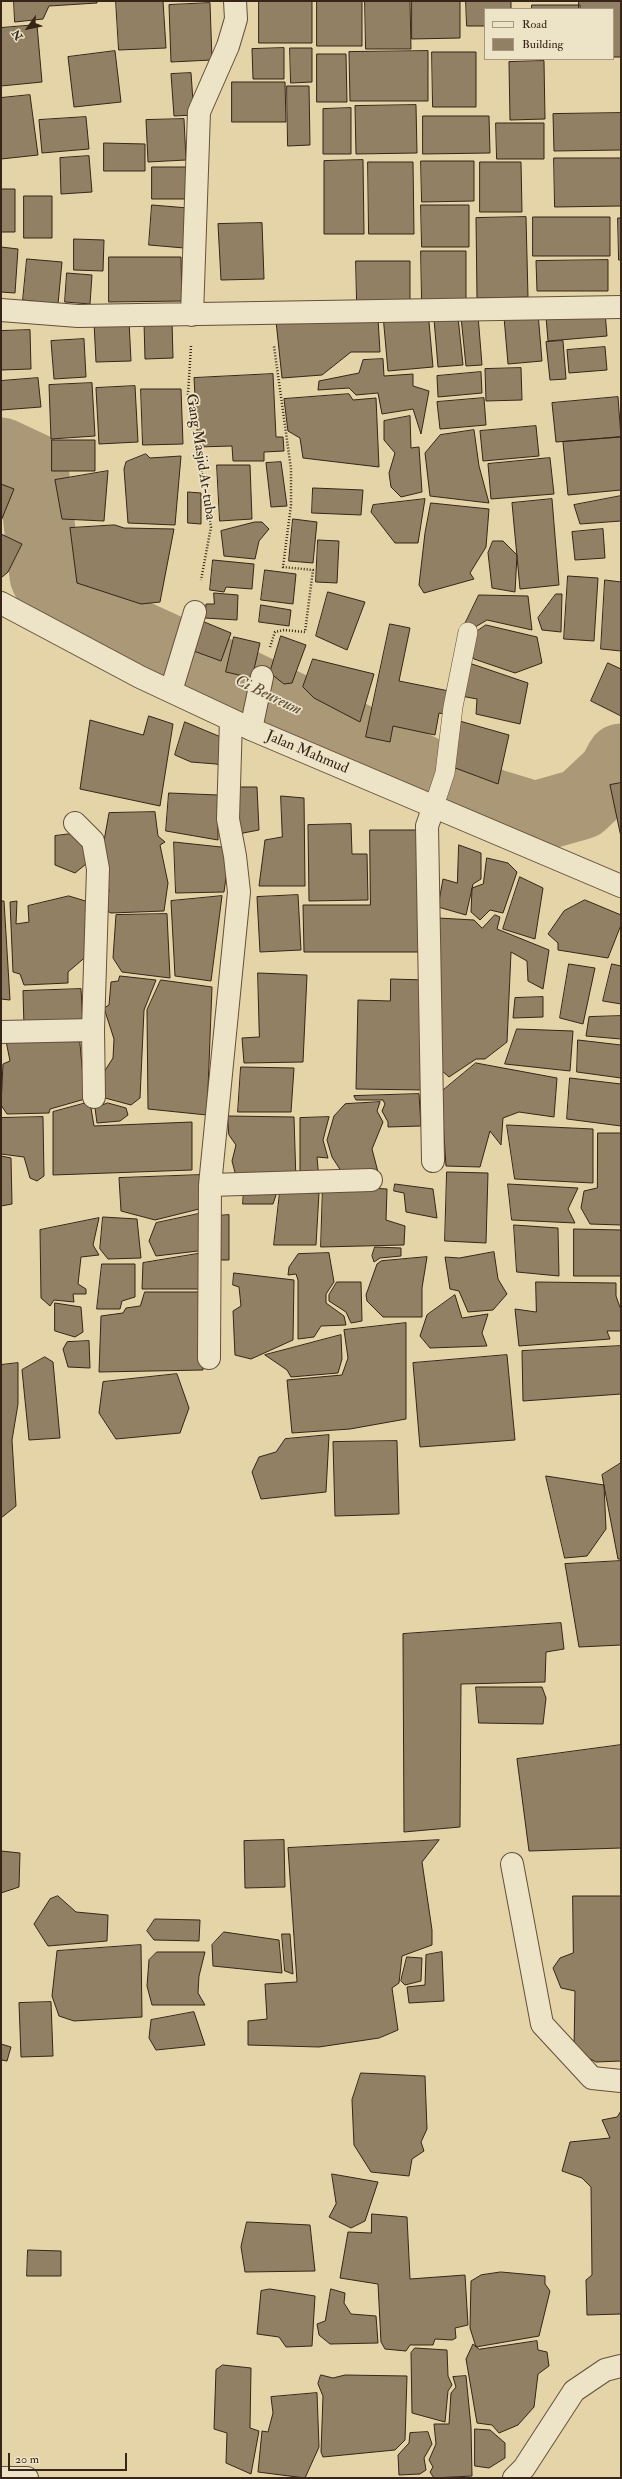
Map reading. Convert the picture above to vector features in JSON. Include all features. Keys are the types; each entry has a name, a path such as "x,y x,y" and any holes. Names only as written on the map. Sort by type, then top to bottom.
{"street":[{"path":"192,315 199,112 228,46 236,19 235,1"},
{"path":"1,310 78,316 270,315 621,308"},
{"name":"Jalan Mahmud","path":"1,602 140,677 250,730 436,802 621,886"},
{"path":"171,691 176,668 194,612"},
{"path":"250,730 262,677"},
{"path":"209,1358 210,1185 239,892 236,856 228,819 231,720"},
{"path":"433,1161 426,826 436,802"},
{"path":"75,823 93,841 98,869 93,1030 94,1096"},
{"path":"1,1032 93,1030"},
{"path":"210,1185 371,1180"},
{"path":"512,1864 542,2024 592,2078 621,2081"},
{"path":"514,2478 524,2468 574,2390 605,2370 621,2366"},
{"path":"1,2478 27,2478"}],"lane":[{"path":"436,802 445,773 453,707 468,632"}],"path":[{"name":"Gang Masjid At-tuba","path":"192,315 188,394 196,453 201,469 211,527 194,612"},
{"path":"262,677 275,632 284,630 305,632 313,570 283,567 291,505 291,469 270,315"}],"building":[{"path":"14,1 97,1 97,3 49,6 43,19 15,22"},
{"path":"116,1 163,1 166,48 119,50"},
{"path":"259,1 312,1 312,43 259,43"},
{"path":"317,1 362,1 362,46 317,46"},
{"path":"365,1 410,1 411,49 366,49"},
{"path":"412,1 460,1 460,38 412,39"},
{"path":"466,1 511,1 511,8 484,8 484,26 467,26"},
{"path":"579,1 621,1 621,57 614,57 614,8 579,8"},
{"path":"210,3 212,60 171,62 169,5"},
{"path":"532,5 580,5 580,8 532,8"},
{"path":"37,25 42,82 1,86 1,28"},
{"path":"284,48 284,79 253,79 252,49"},
{"path":"290,48 312,48 312,82 291,83"},
{"path":"115,51 121,102 74,107 68,57"},
{"path":"428,51 428,101 350,101 349,52"},
{"path":"432,52 476,52 476,107 433,107"},
{"path":"317,54 346,54 347,102 317,102"},
{"path":"544,61 545,119 510,120 509,62"},
{"path":"191,73 194,115 174,116 171,74"},
{"path":"232,82 285,82 286,122 232,122"},
{"path":"287,86 309,86 310,145 288,146"},
{"path":"30,95 38,155 1,159 1,98"},
{"path":"416,105 417,153 356,154 355,106"},
{"path":"351,108 351,154 323,154 323,109"},
{"path":"621,113 621,150 554,151 553,114"},
{"path":"423,116 489,116 490,153 423,154"},
{"path":"86,117 89,149 42,153 39,120"},
{"path":"184,119 186,160 148,162 146,120"},
{"path":"496,123 544,123 544,159 497,159"},
{"path":"104,143 145,144 145,171 104,171"},
{"path":"89,156 92,192 61,194 60,158"},
{"path":"554,158 621,158 621,206 555,207"},
{"path":"363,160 364,234 324,234 324,161"},
{"path":"421,161 474,161 474,201 422,202"},
{"path":"368,162 413,162 414,234 369,234"},
{"path":"480,162 521,162 522,212 480,212"},
{"path":"152,167 188,167 188,199 152,199"},
{"path":"1,189 15,189 15,232 1,232"},
{"path":"24,196 52,196 52,238 24,238"},
{"path":"152,205 188,208 184,248 149,245"},
{"path":"421,205 469,205 469,247 422,247"},
{"path":"526,217 528,297 477,298 476,218"},
{"path":"533,217 610,217 610,256 533,256"},
{"path":"618,218 621,218 621,260 619,260"},
{"path":"262,223 264,279 221,280 218,224"},
{"path":"74,239 104,240 103,271 74,270"},
{"path":"1,247 18,249 15,293 1,292"},
{"path":"421,251 466,251 466,301 422,301"},
{"path":"109,257 181,257 182,301 109,302"},
{"path":"27,259 62,262 58,304 23,300"},
{"path":"608,260 608,291 537,291 536,261"},
{"path":"356,261 410,261 410,303 357,303"},
{"path":"67,273 92,275 90,304 65,302"},
{"path":"428,311 433,367 388,371 383,315"},
{"path":"605,312 607,336 548,341 546,317"},
{"path":"538,313 542,361 508,364 504,317"},
{"path":"478,315 482,365 466,366 461,317"},
{"path":"458,317 463,365 438,367 434,319"},
{"path":"378,318 380,352 351,352 322,375 282,378 276,321"},
{"path":"129,321 131,361 96,362 94,322"},
{"path":"172,321 173,358 145,359 144,322"},
{"path":"30,330 31,369 1,370 1,331"},
{"path":"84,339 86,377 54,379 51,341"},
{"path":"563,341 566,379 550,380 546,342"},
{"path":"605,347 607,370 569,373 567,350"},
{"path":"383,359 384,376 413,374 413,386 429,391 421,434 413,409 382,414 378,393 356,395 349,388 318,390 319,381 359,373 363,360"},
{"path":"521,368 522,400 486,401 485,369"},
{"path":"481,372 482,393 438,397 437,376"},
{"path":"273,374 276,437 283,437 284,451 264,452 264,461 233,461 232,446 198,447 194,378"},
{"path":"38,378 41,407 1,410 1,381"},
{"path":"92,383 95,436 51,439 49,385"},
{"path":"135,386 138,442 99,444 96,388"},
{"path":"141,389 181,389 183,444 143,445"},
{"path":"349,394 353,400 376,398 379,467 303,458 300,438 288,431 284,399"},
{"path":"618,397 621,437 556,442 552,403"},
{"path":"484,398 486,425 440,429 437,402"},
{"path":"410,416 411,448 419,447 422,492 401,497 391,487 389,473 395,453 384,440 384,421"},
{"path":"536,426 539,456 483,461 480,431"},
{"path":"474,430 479,466 489,503 430,496 425,453 440,435"},
{"path":"621,437 621,490 568,495 563,442"},
{"path":"52,440 95,440 95,471 52,471"},
{"path":"146,454 150,458 181,456 175,525 128,523 124,469 126,462"},
{"path":"550,458 554,494 491,499 488,464"},
{"path":"281,462 287,506 271,507 266,463"},
{"path":"217,465 250,465 252,519 220,521"},
{"path":"108,471 104,521 62,519 55,480"},
{"path":"1,484 14,489 1,521"},
{"path":"313,488 363,490 361,515 312,513"},
{"path":"188,492 201,493 201,524 188,523"},
{"path":"621,496 621,521 580,524 574,505"},
{"path":"425,499 418,543 395,543 371,512 373,505"},
{"path":"552,499 559,585 520,589 512,503"},
{"path":"431,503 489,509 486,547 470,573 474,579 424,593 419,585 425,533"},
{"path":"293,519 317,522 313,563 289,561"},
{"path":"255,522 262,522 269,529 259,541 255,559 224,556 221,531"},
{"path":"115,525 124,528 174,529 160,602 141,604 77,583 70,528"},
{"path":"603,529 605,558 575,560 572,532"},
{"path":"1,534 22,544 8,572 1,578"},
{"path":"318,540 339,541 337,583 316,582"},
{"path":"493,541 503,541 517,555 515,592 492,588 488,553"},
{"path":"213,560 254,564 252,589 226,587 224,592 210,590"},
{"path":"265,570 296,574 293,604 261,600"},
{"path":"568,576 598,578 594,641 564,639"},
{"path":"605,580 621,582 621,651 601,649"},
{"path":"328,592 365,602 347,650 316,636"},
{"path":"214,593 238,595 237,620 205,618 206,604 214,604"},
{"path":"556,594 562,594 561,632 542,630 538,618"},
{"path":"479,595 528,596 532,630 487,620 470,630 465,624"},
{"path":"261,605 291,610 289,626 259,622"},
{"path":"202,621 231,633 221,661 191,650"},
{"path":"390,624 410,628 399,681 454,692 448,715 439,713 435,735 393,726 390,742 366,737"},
{"path":"486,625 537,637 542,663 515,673 474,659 466,647 473,634"},
{"path":"281,636 306,645 292,683 284,684 270,673"},
{"path":"234,637 260,643 252,678 226,672"},
{"path":"313,659 374,674 360,722 314,698 303,687"},
{"path":"469,663 528,683 520,724 476,714 477,699 461,696"},
{"path":"608,663 621,669 621,716 591,701"},
{"path":"149,716 173,724 160,806 80,789 90,720 143,735"},
{"path":"456,720 509,735 498,784 450,766"},
{"path":"185,722 228,740 229,768 216,764 191,762 175,755"},
{"path":"621,783 621,837 610,785"},
{"path":"235,787 257,787 259,830 243,833 240,842"},
{"path":"169,793 218,795 218,840 166,831"},
{"path":"281,796 304,798 305,886 259,886 265,840 282,837"},
{"path":"155,812 158,836 165,842 160,845 168,883 164,911 111,913 107,911 106,901 109,891 102,852 109,813"},
{"path":"351,824 352,854 367,854 368,900 309,901 308,825"},
{"path":"370,830 423,830 424,952 304,952 303,905 370,905"},
{"path":"69,834 90,838 91,860 75,873 55,865 55,836"},
{"path":"174,842 230,848 224,892 176,893"},
{"path":"459,845 481,853 481,879 473,884 466,915 438,907 443,879 457,883"},
{"path":"487,858 508,863 517,872 503,913 490,910 480,920 471,912 472,888 483,884"},
{"path":"520,877 543,888 535,939 503,929"},
{"path":"298,895 301,950 260,952 257,897"},
{"path":"69,896 92,903 89,954 68,972 68,983 24,985 20,974 13,972 10,902 17,901 16,924 29,922 28,906"},
{"path":"222,896 211,981 175,976 171,901"},
{"path":"585,900 621,915 621,925 608,958 558,950 558,943 548,934 564,911"},
{"path":"1,901 4,901 10,1000 1,999"},
{"path":"167,914 170,978 122,972 113,958 116,915"},
{"path":"495,915 500,917 497,929 549,950 543,989 528,981 527,961 511,952 507,1042 485,1059 476,1059 449,1077 441,1070 438,918 474,920 482,928"},
{"path":"569,964 595,968 583,1024 560,1018"},
{"path":"612,964 621,966 621,1004 603,1001"},
{"path":"258,973 307,975 303,1062 244,1063 242,1038 259,1037"},
{"path":"120,976 156,980 144,1010 140,1098 131,1105 105,1098 104,1072 113,1058 114,1039 104,1008 109,1005 111,982 118,981"},
{"path":"391,979 426,980 425,1090 356,1089 358,1000 390,1001"},
{"path":"161,980 212,987 207,1115 148,1109 147,1010"},
{"path":"81,989 83,1024 24,1027 23,991"},
{"path":"543,997 543,1017 513,1018 515,998"},
{"path":"621,1016 621,1039 586,1036 589,1017"},
{"path":"517,1029 573,1031 570,1071 505,1064"},
{"path":"79,1033 85,1099 50,1109 49,1113 7,1114 1,1105 3,1064 10,1061 5,1036"},
{"path":"578,1040 621,1045 621,1078 577,1072"},
{"path":"476,1063 557,1078 554,1117 519,1112 503,1118 501,1145 490,1131 480,1167 446,1166 441,1092"},
{"path":"241,1067 294,1068 291,1112 238,1112"},
{"path":"570,1078 621,1084 621,1126 567,1119"},
{"path":"419,1094 421,1126 388,1127 388,1122 382,1111 385,1104 383,1100 356,1100 354,1096"},
{"path":"90,1102 94,1126 192,1122 192,1170 53,1175 53,1112"},
{"path":"380,1102 377,1111 383,1122 372,1149 378,1172 345,1177 332,1157 327,1140 334,1116 345,1104"},
{"path":"108,1103 126,1108 128,1115 120,1121 97,1123 95,1108"},
{"path":"228,1116 294,1117 296,1182 237,1180 232,1161 236,1145 229,1135"},
{"path":"43,1117 44,1176 37,1181 30,1178 24,1157 1,1154 1,1118"},
{"path":"329,1117 323,1140 328,1158 317,1157 319,1180 300,1179 300,1118"},
{"path":"507,1125 593,1129 593,1183 515,1179"},
{"path":"598,1133 621,1133 621,1225 590,1224 581,1208 584,1191 597,1188"},
{"path":"1,1156 11,1158 12,1204 1,1206"},
{"path":"447,1172 488,1173 486,1243 445,1241"},
{"path":"201,1175 203,1208 155,1220 121,1211 119,1178"},
{"path":"395,1184 433,1189 437,1218 406,1212 404,1193 394,1191"},
{"path":"508,1184 578,1188 568,1209 575,1223 512,1220"},
{"path":"323,1185 387,1189 386,1220 405,1226 404,1245 321,1247"},
{"path":"244,1189 278,1189 273,1204 243,1204"},
{"path":"280,1192 319,1193 316,1245 274,1245"},
{"path":"203,1213 206,1250 156,1256 149,1241 156,1223"},
{"path":"229,1215 229,1260 216,1260 216,1216"},
{"path":"103,1217 137,1219 141,1258 108,1259 100,1249"},
{"path":"99,1218 93,1245 99,1255 81,1257 78,1284 86,1289 86,1294 73,1294 74,1302 54,1300 50,1306 41,1298 40,1230"},
{"path":"514,1225 558,1228 559,1276 517,1272"},
{"path":"574,1229 621,1230 621,1276 574,1276"},
{"path":"375,1247 401,1248 401,1256 380,1258 374,1262 372,1256"},
{"path":"494,1252 498,1279 507,1294 493,1310 468,1312 459,1291 450,1289 445,1257 459,1258"},
{"path":"203,1253 205,1289 142,1289 143,1263"},
{"path":"329,1253 334,1282 326,1294 326,1303 344,1316 346,1325 321,1326 314,1337 298,1339 298,1280 296,1274 288,1275 289,1267 298,1254"},
{"path":"427,1257 422,1288 422,1317 383,1317 367,1301 366,1295 377,1264 381,1261"},
{"path":"102,1264 135,1264 135,1297 122,1301 120,1309 97,1309"},
{"path":"234,1273 294,1280 293,1340 251,1359 235,1355 233,1311 241,1306 239,1287 233,1285"},
{"path":"337,1282 361,1282 362,1321 351,1323 346,1312 329,1301 329,1295"},
{"path":"536,1282 616,1283 616,1296 621,1310 621,1331 607,1331 610,1339 519,1346 515,1309 536,1312"},
{"path":"145,1292 203,1292 203,1370 99,1372 101,1316 123,1313 126,1308 140,1306"},
{"path":"455,1295 462,1318 488,1314 482,1333 487,1346 430,1348 420,1336 427,1315"},
{"path":"55,1303 81,1307 83,1332 75,1337 55,1331"},
{"path":"406,1323 406,1419 350,1429 292,1433 287,1380 342,1375 348,1358 344,1330"},
{"path":"341,1335 342,1359 338,1373 291,1377 287,1370 265,1355"},
{"path":"89,1341 90,1368 68,1367 63,1349 67,1342"},
{"path":"621,1346 621,1394 523,1401 522,1351"},
{"path":"507,1355 515,1440 420,1447 413,1363"},
{"path":"45,1357 53,1362 60,1438 29,1440 22,1370"},
{"path":"18,1363 18,1404 12,1440 16,1506 1,1518 1,1365"},
{"path":"177,1374 189,1408 180,1433 116,1439 99,1413 103,1382"},
{"path":"329,1435 326,1492 261,1499 252,1472 259,1457 276,1452 285,1439"},
{"path":"397,1441 399,1514 335,1516 333,1442"},
{"path":"621,1463 621,1559 618,1559 602,1475"},
{"path":"546,1476 604,1485 606,1529 587,1556 565,1558"},
{"path":"621,1561 621,1645 579,1647 565,1564"},
{"path":"561,1623 564,1649 546,1652 545,1682 461,1684 460,1827 404,1832 403,1634"},
{"path":"476,1687 542,1687 546,1698 543,1724 479,1723"},
{"path":"621,1745 621,1848 529,1851 517,1759"},
{"path":"284,1840 285,1887 245,1888 244,1841"},
{"path":"439,1840 422,1862 432,1930 432,1945 402,1956 399,1983 392,1988 398,2030 379,2038 319,2047 248,2045 248,2021 267,2019 265,1984 297,1982 288,1848"},
{"path":"1,1851 20,1853 19,1887 1,1893"},
{"path":"58,1896 76,1912 108,1915 107,1941 48,1946 34,1924 50,1899"},
{"path":"573,1896 621,1896 621,2061 596,2062 574,2050 575,1991 561,1988 553,1968 560,1958 573,1953"},
{"path":"155,1919 200,1920 199,1941 154,1940 147,1931"},
{"path":"224,1932 279,1940 282,1973 213,1966 212,1945"},
{"path":"282,1934 290,1934 293,1974 285,1971"},
{"path":"141,1945 142,2017 74,2021 59,2016 52,1996 57,1951"},
{"path":"157,1952 205,1952 199,1976 198,1993 205,2005 152,2005 147,1986 149,1960"},
{"path":"442,1952 444,2001 409,2003 407,1987 425,1985 426,1955"},
{"path":"407,1957 422,1958 421,1981 405,1985 401,1981"},
{"path":"51,2002 53,2056 21,2057 19,2003"},
{"path":"194,2012 205,2045 156,2050 149,2038 151,2020"},
{"path":"1,2044 11,2047 7,2061 1,2060"},
{"path":"361,2073 425,2076 427,2129 421,2142 424,2151 412,2159 409,2176 371,2172 354,2145 352,2100"},
{"path":"621,2111 621,2314 587,2315 586,2280 592,2275 591,2187 582,2178 562,2171 570,2142 610,2138 602,2120 617,2117"},
{"path":"332,2174 378,2182 365,2221 351,2228 329,2217 336,2204"},
{"path":"372,2214 407,2217 410,2279 465,2275 468,2325 455,2328 456,2338 452,2340 435,2339 433,2345 410,2345 406,2351 385,2349 381,2342 378,2284 340,2278 348,2232 371,2233"},
{"path":"247,2222 310,2225 315,2271 245,2272 241,2247"},
{"path":"28,2250 61,2251 61,2276 27,2276"},
{"path":"501,2272 545,2276 545,2284 550,2291 539,2336 476,2347 470,2328 471,2281 481,2275"},
{"path":"270,2289 315,2296 312,2346 286,2347 279,2337 257,2334 261,2291"},
{"path":"331,2289 345,2293 344,2303 351,2314 376,2316 378,2343 330,2344 319,2335 317,2324 325,2321"},
{"path":"537,2341 538,2350 547,2352 549,2366 538,2374 534,2407 518,2425 499,2433 492,2425 477,2423 466,2359 473,2344 479,2349"},
{"path":"415,2348 447,2350 448,2376 452,2385 448,2391 445,2422 412,2413 411,2353"},
{"path":"223,2365 251,2368 250,2428 259,2431 251,2474 226,2463 227,2433 214,2429 216,2370"},
{"path":"321,2375 333,2378 345,2375 407,2376 405,2440 395,2450 323,2457 321,2452 323,2396 318,2384"},
{"path":"466,2376 471,2427 472,2476 434,2478 430,2472 433,2467 429,2460 436,2444 434,2424 449,2424 451,2393 456,2387 453,2377"},
{"path":"317,2393 319,2447 305,2478 258,2472 262,2431 268,2432 273,2413 271,2397"},
{"path":"475,2429 490,2430 505,2443 505,2458 489,2468 475,2466"},
{"path":"428,2432 432,2444 424,2458 426,2470 420,2474 399,2475 398,2455 409,2443 410,2433"}],"waterway":[{"name":"Ci Beureum","path":"1,453 33,468 45,576 57,599 226,676 492,804 535,817 581,804 613,774 621,759"}]}
